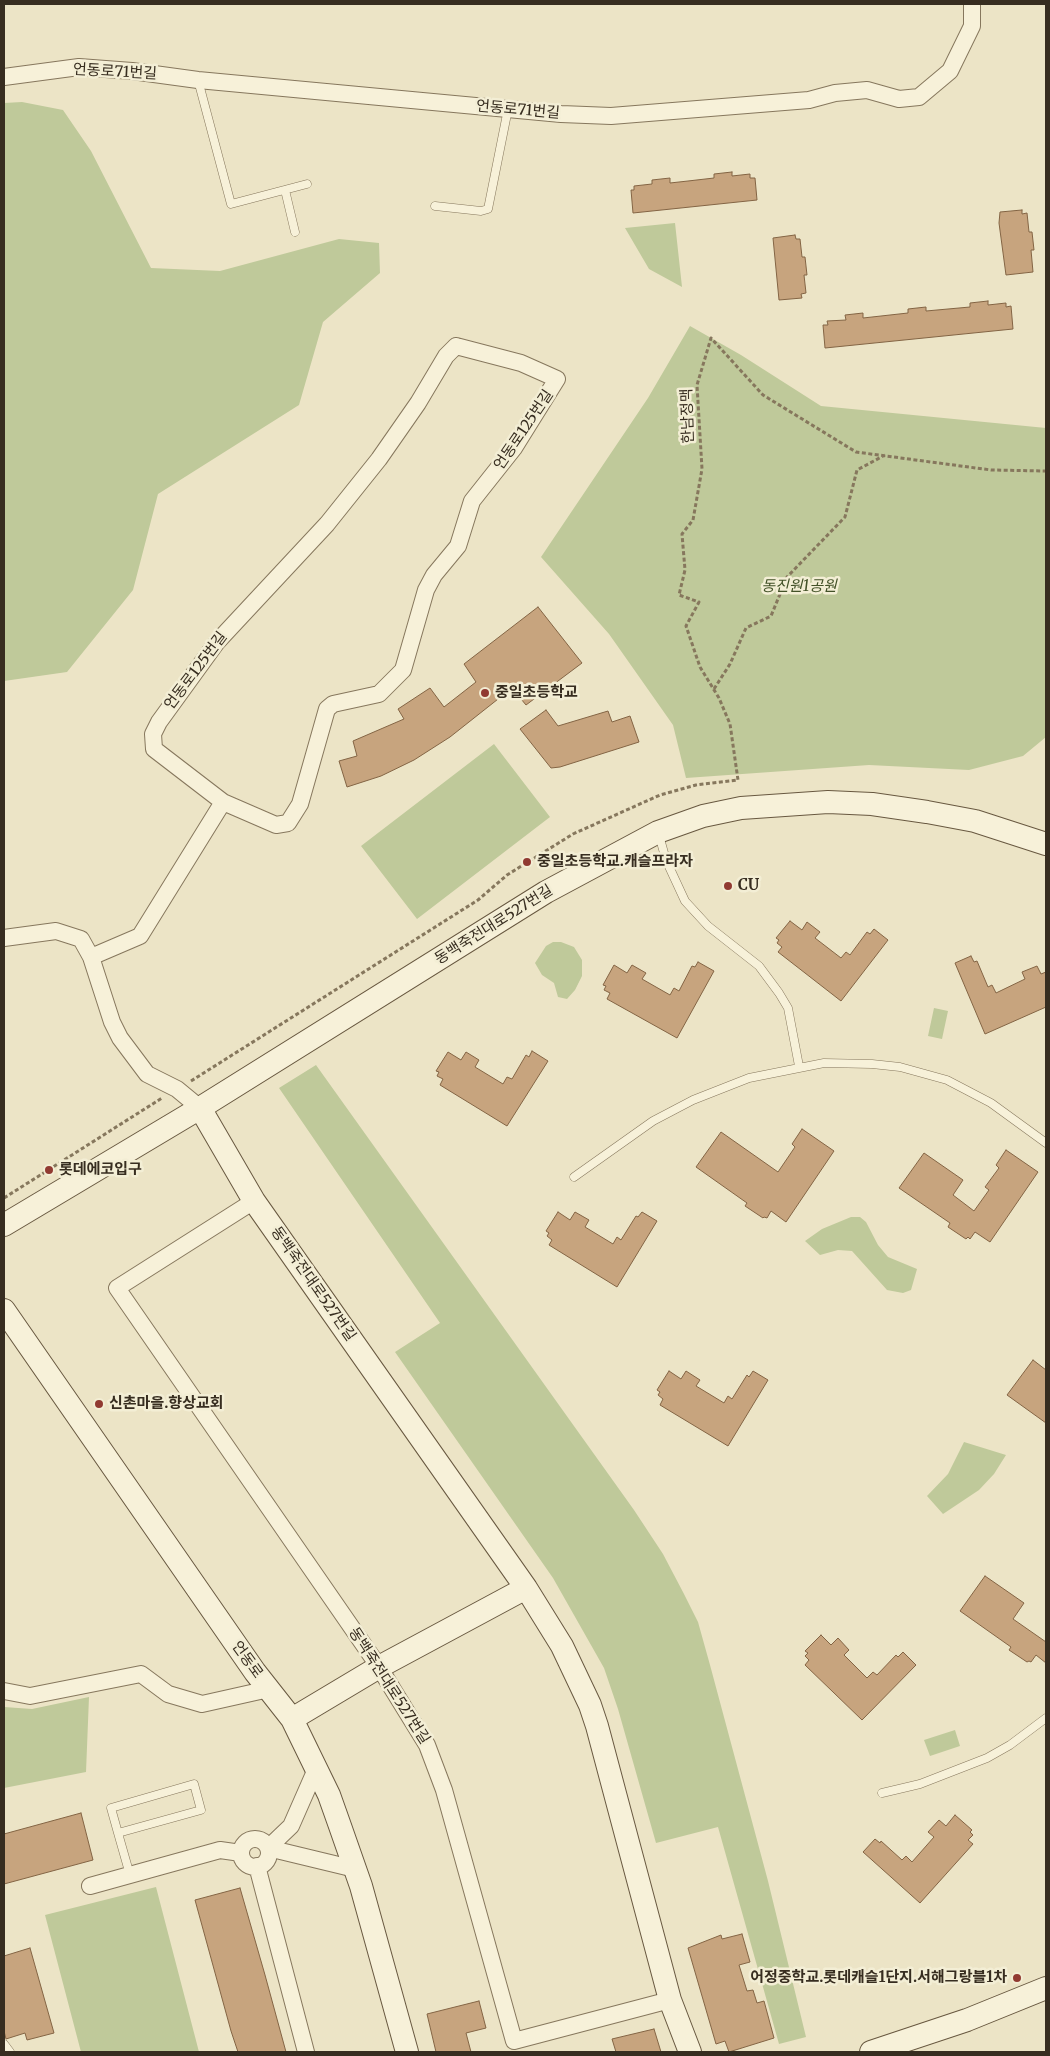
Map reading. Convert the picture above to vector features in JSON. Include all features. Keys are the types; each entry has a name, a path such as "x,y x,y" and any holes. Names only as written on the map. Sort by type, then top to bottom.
{"street":[{"name":"언동로71번길","path":"4,77 79,67 561,114 611,116 810,100 835,93 867,90 899,99 919,97 950,71 972,26 972,4"},
{"name":"언동로125번길","path":"456,346 521,363 557,379 514,448 472,501 458,546 434,575 426,590 402,670 379,694 333,704 327,709 300,804 288,823 276,825 223,802 154,749 153,734 159,722 212,649 327,524 418,403 446,356 456,346"},
{"path":"91,957 140,936 223,802"},
{"name":"동백죽전대로527번길","path":"4,1225 200,1108 546,892 658,832 703,816 741,808 828,802 872,804 928,812 975,822 1046,844"},
{"path":"4,938 56,931 81,939 91,957 112,1022 120,1038 147,1074 177,1089 200,1108"},
{"name":"동백죽전대로527번길","path":"200,1108 254,1200 526,1588 562,1646 594,1719 670,2000 690,2052"},
{"name":"동백죽전대로527번길","path":"254,1200 117,1288 379,1667 416,1724 436,1768 514,2041 670,2000"},
{"name":"언동로","path":"4,1310 269,1689 292,1719 329,1795 355,1868 407,2052"},
{"path":"292,1719 379,1667 526,1588"},
{"path":"4,1691 30,1696 141,1674 168,1694 202,1704 269,1689"},
{"path":"316,1769 291,1826 268,1848 268,1858 262,1865 252,1867 244,1862 241,1853 244,1844 253,1839 262,1841 268,1848 355,1868"},
{"path":"90,1886 220,1850 241,1853"},
{"path":"257,1866 306,2052"},
{"path":"871,2052 967,2020 1046,1988"}],"lane":[{"path":"198,80 231,204 307,184"},
{"path":"435,206 481,212 488,210 508,109"},
{"path":"285,190 295,232"},
{"path":"658,832 666,860 685,901 708,926 759,966 779,993 788,1008 799,1066"},
{"path":"574,1176 625,1140 679,1107 742,1081 799,1066 824,1063 872,1064 922,1072 947,1080 991,1103 1046,1143"},
{"path":"882,1793 920,1784 987,1758 1010,1745 1046,1718"},
{"path":"118,1834 201,1810 194,1784 111,1808 118,1834 130,1875"},
{"path":"4,2044 10,2052"}],"path":[{"name":"한남정맥","path":"177,1089 469,905 506,876 572,834 660,794 696,785 738,780 730,724 714,690 700,667 686,626 699,602 679,595 685,570 682,534 694,520 702,469 697,385 711,338 763,395 856,452 886,454 992,470 1046,471"},
{"path":"714,690 730,664 746,628 772,616 787,577 845,517 857,470 886,454"},
{"path":"4,1198 177,1089"}],"green space":[{"path":"22,102 63,110 91,151 151,268 220,271 339,239 379,243 380,273 323,322 299,405 158,494 133,590 67,672 4,681 4,103"},
{"path":"675,223 682,287 649,269 625,228"},
{"name":"동진원1공원","path":"690,326 741,355 821,406 1046,428 1046,737 1023,756 969,770 869,765 686,778 673,725 609,634 541,557 648,398"},
{"path":"494,744 550,817 417,919 361,846"},
{"path":"553,942 561,942 574,947 582,960 582,976 575,990 567,999 558,997 554,983 542,975 535,963 546,946"},
{"path":"934,1008 948,1011 942,1039 928,1036"},
{"path":"316,1065 634,1510 663,1554 684,1594 698,1622 710,1665 768,1881 806,2037 779,2044 718,1827 656,1843 618,1709 604,1668 553,1578 395,1352 440,1323 279,1088"},
{"path":"851,1217 860,1217 866,1222 878,1245 888,1257 917,1269 911,1290 903,1293 887,1290 852,1251 838,1250 820,1255 805,1241 822,1229"},
{"path":"964,1442 1006,1455 994,1474 979,1490 943,1514 927,1496 948,1474"},
{"path":"89,1697 86,1772 4,1788 4,1707 32,1709"},
{"path":"955,1730 960,1746 930,1756 924,1740"},
{"path":"156,1887 199,2052 81,2052 45,1915"}],"building":[{"path":"732,172 732,176 750,174 750,178 755,178 757,200 633,213 631,190 634,190 634,186 652,184 652,180 670,178 670,183 714,178 714,174"},
{"path":"1022,210 1022,214 1027,213 1029,232 1032,232 1034,250 1031,250 1033,272 1006,275 999,223 1000,212"},
{"path":"795,235 796,239 800,239 802,257 805,257 806,293 801,294 802,298 779,300 773,238"},
{"path":"988,301 988,305 1006,303 1006,307 1011,306 1013,329 825,348 823,325 828,325 827,321 846,320 845,315 863,313 863,318 908,313 908,309 926,307 926,311 970,307 970,303"},
{"name":"중일초등학교","path":"538,607 582,663 526,705 512,688 450,737 414,760 381,776 347,787 339,761 357,756 353,741 404,719 398,709 430,688 444,707 476,682 464,664"},
{"path":"546,710 558,726 608,711 612,722 630,716 639,742 560,767 551,768 520,729"},
{"path":"790,921 802,930 807,922 820,932 815,938 841,958 846,952 850,955 867,932 870,934 874,929 888,940 841,1001 778,952 782,947 777,943 779,940 776,938"},
{"path":"971,956 974,962 977,961 988,987 992,985 996,993 1025,979 1022,972 1037,966 1041,974 1046,972 1046,1007 985,1034 955,963"},
{"path":"698,962 714,971 677,1038 607,999 610,993 604,990 606,986 603,985 614,965 627,973 632,965 646,973 642,979 670,995 674,988 679,991 692,966 695,967"},
{"path":"532,1051 548,1061 507,1126 440,1085 443,1079 437,1076 439,1072 436,1071 448,1052 461,1060 466,1052 479,1060 475,1067 503,1084 507,1077 512,1079 526,1055 529,1057"},
{"path":"802,1129 834,1151 786,1222 771,1211 767,1218 763,1218 745,1206 747,1203 696,1167 721,1132 778,1172 795,1147 792,1144"},
{"path":"1006,1150 1038,1172 990,1242 975,1232 970,1239 968,1237 966,1239 948,1227 950,1223 899,1188 924,1153 963,1180 953,1195 974,1211 989,1190 985,1187 999,1168 996,1165"},
{"path":"558,1212 570,1220 575,1212 589,1220 585,1227 613,1244 617,1237 621,1240 636,1216 638,1217 642,1212 657,1221 617,1287 549,1245 552,1240 547,1236 549,1233 546,1231"},
{"path":"1033,1360 1046,1370 1046,1423 1007,1395"},
{"path":"669,1371 681,1379 686,1371 700,1380 696,1386 724,1403 728,1396 732,1399 747,1375 749,1377 753,1371 768,1380 728,1446 660,1405 663,1399 658,1395 660,1392 657,1390"},
{"path":"985,1576 1024,1603 1013,1619 1046,1642 1046,1663 1036,1655 1031,1662 1027,1662 1009,1650 1011,1647 960,1611"},
{"path":"821,1635 831,1645 838,1638 849,1650 844,1655 867,1678 873,1672 877,1675 896,1655 898,1657 903,1652 916,1665 862,1720 805,1665 809,1660 805,1656 808,1653 805,1651"},
{"path":"81,1813 93,1860 4,1884 4,1834"},
{"path":"955,1815 972,1830 970,1832 973,1835 968,1840 973,1844 920,1903 863,1852 875,1839 880,1843 881,1841 902,1860 906,1856 912,1862 934,1837 928,1832 939,1820 946,1826"},
{"path":"240,1888 286,2052 238,2052 231,2031 195,1900"},
{"path":"742,1934 750,1962 739,1965 747,1991 753,1990 757,2003 764,2001 774,2038 729,2052 725,2041 716,2044 688,1948 721,1935 722,1939"},
{"path":"30,1948 54,2033 27,2040 25,2033 6,2039 4,2031 4,1956"},
{"path":"479,2001 486,2028 466,2033 471,2052 436,2052 427,2014"},
{"path":"654,2029 661,2052 616,2052 612,2039"}],"place":[{"name":"중일초등학교","path":"485,693"},
{"name":"중일초등학교.캐슬프라자","path":"527,862"},
{"name":"CU","path":"728,886"},
{"name":"롯데에코입구","path":"49,1170"},
{"name":"신촌마을.향상교회","path":"99,1404"},
{"name":"어정중학교.롯데캐슬1단지.서해그랑블1차","path":"1017,1978"}]}
